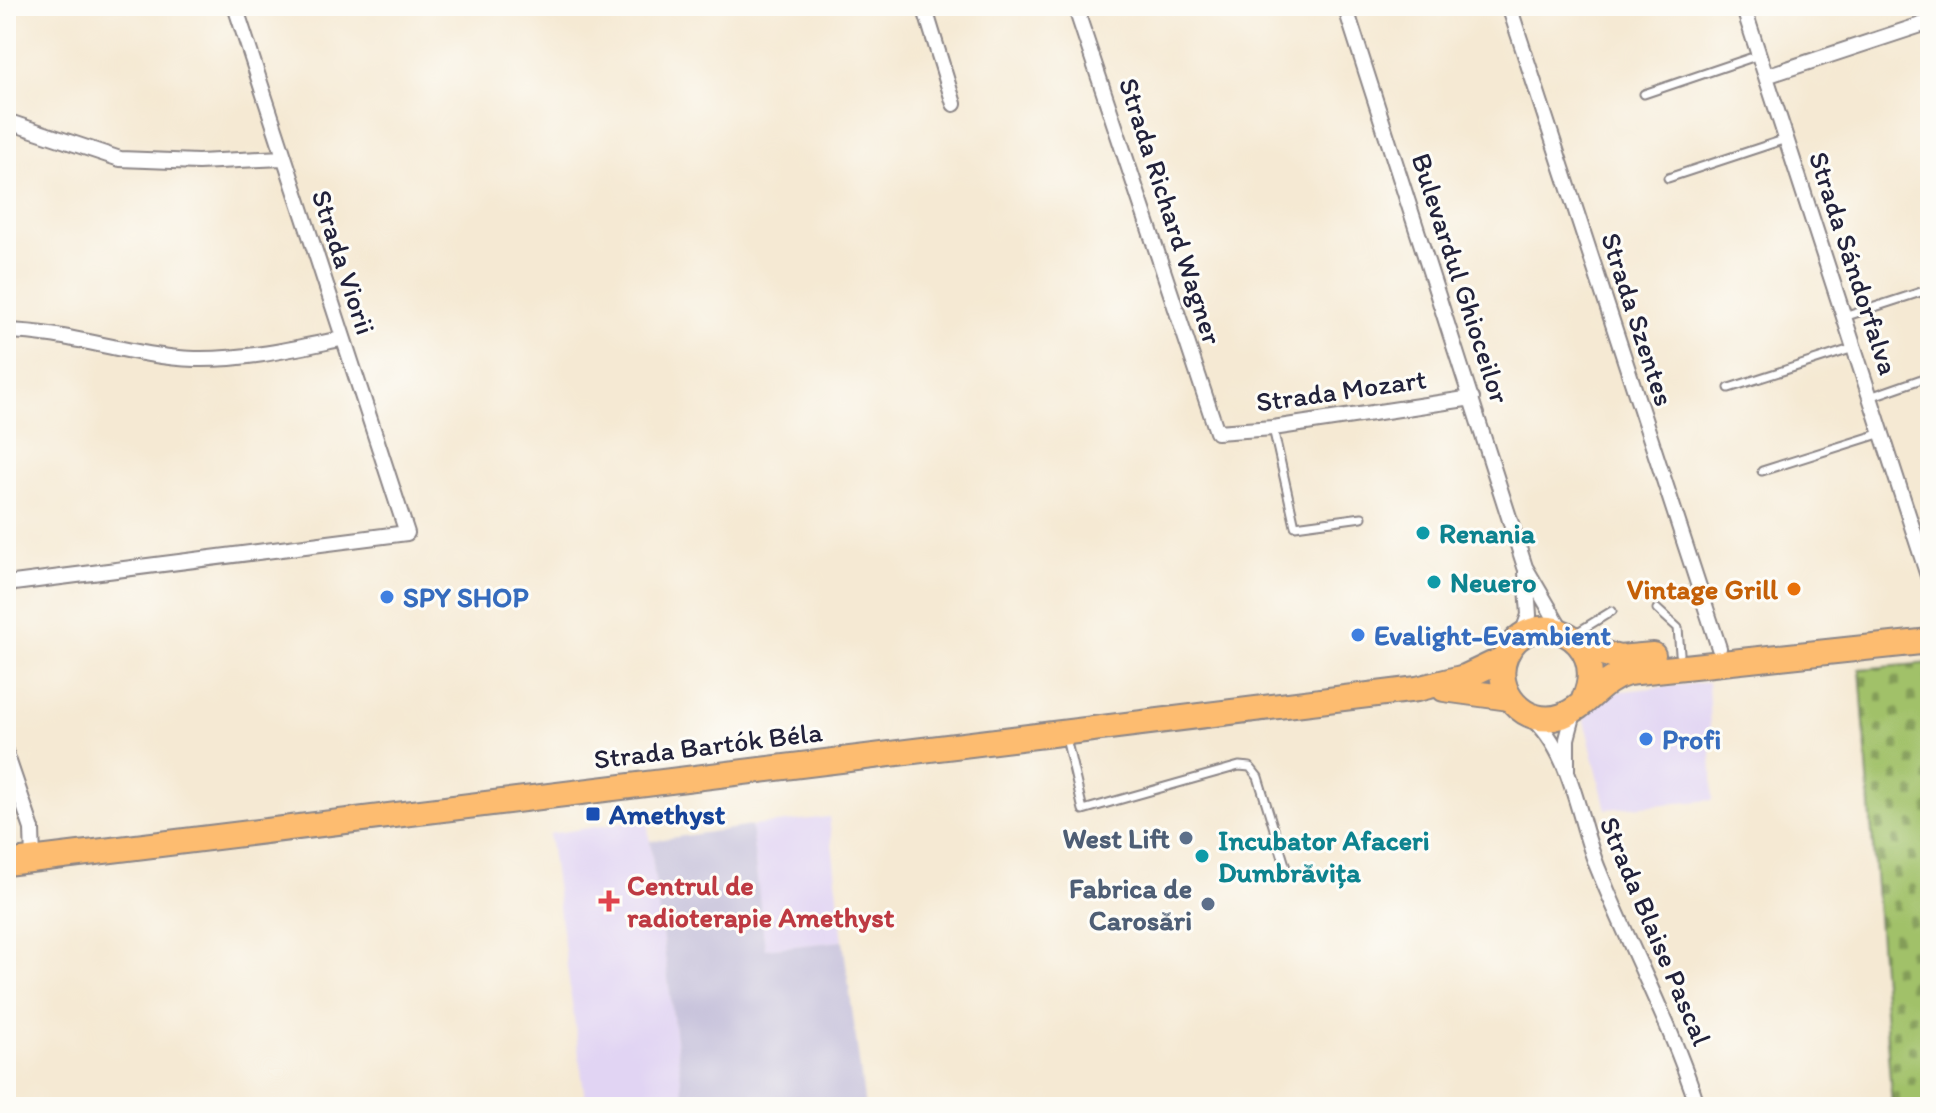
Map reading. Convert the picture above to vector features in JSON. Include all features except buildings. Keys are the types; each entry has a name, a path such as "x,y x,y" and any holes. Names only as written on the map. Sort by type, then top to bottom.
{"main road":[{"path":"1930,628 1700,654 1618,658 1549,629 1521,637 1505,658 1502,672 1509,698 1529,715 1545,719 1561,716 1621,675 1700,654 1802,659 1930,641"},
{"path":"1572,638 1592,672 1580,704"},
{"name":"Strada Bartók Béla","path":"6,863 1417,689 1465,677 1505,658"},
{"name":"Strada Bartók Béla","path":"1417,689 1477,691 1509,698"}],"street":[{"name":"Strada Viorii","path":"6,584 407,533 341,339 235,6"},
{"path":"924,6 954,104"},
{"name":"Strada Richard Wagner","path":"1075,6 1217,432"},
{"name":"Bulevardul Ghioceilor","path":"1345,6 1525,567 1529,615 1521,637"},
{"name":"Strada Szentes","path":"1509,6 1700,654"},
{"name":"Strada Sándorfalva","path":"1743,6 1930,582"},
{"path":"1766,76 1930,22"},
{"path":"6,121 120,159 198,162 283,158"},
{"path":"6,331 47,334 196,359 251,358 341,339"},
{"name":"Strada Mozart","path":"1217,432 1273,428 1472,398"},
{"name":"Bulevardul Ghioceilor","path":"1525,567 1572,638"},
{"name":"Strada Blaise Pascal","path":"1567,776 1567,739 1580,704"},
{"name":"Strada Blaise Pascal","path":"1529,715 1548,736 1567,776 1589,846 1683,1060 1698,1107"},
{"path":"6,753 32,829 33,860"}],"lane":[{"path":"1644,94 1759,55"},
{"path":"1668,178 1786,139"},
{"path":"1844,317 1930,289"},
{"path":"1729,388 1854,348"},
{"path":"1870,397 1930,376"},
{"path":"1273,428 1295,526 1362,517"},
{"path":"1762,471 1882,433"},
{"path":"1657,609 1672,618 1717,671 1784,667"},
{"path":"1572,638 1612,611"},
{"path":"1065,732 1083,810 1239,766 1250,767 1258,777 1286,868"}],"shaded area":[{"path":"1708,682 1713,800 1606,809 1584,719 1595,702 1604,693"},
{"path":"829,817 843,941 765,949 751,826"},
{"path":"647,819 684,1101 646,1093 585,1099 549,834"},
{"path":"751,826 765,949 843,941 865,1107 702,1107 684,1101 650,841"}],"green space":[{"path":"1930,663 1930,1107 1892,1107 1860,669"}],"place":[{"name":"Renania","path":"1423,533"},
{"name":"Neuero","path":"1434,582"},
{"name":"Vintage Grill","path":"1794,589"},
{"name":"SPY SHOP","path":"387,597"},
{"name":"Evalight-Evambient","path":"1358,635"},
{"name":"Profi","path":"1646,739"},
{"name":"Amethyst","path":"593,814"},
{"name":"West Lift","path":"1186,838"},
{"name":"Incubator Afaceri Dumbrăvița","path":"1202,856"},
{"name":"Centrul de radioterapie Amethyst","path":"609,901"},
{"name":"Fabrica de Carosări","path":"1208,904"}]}
